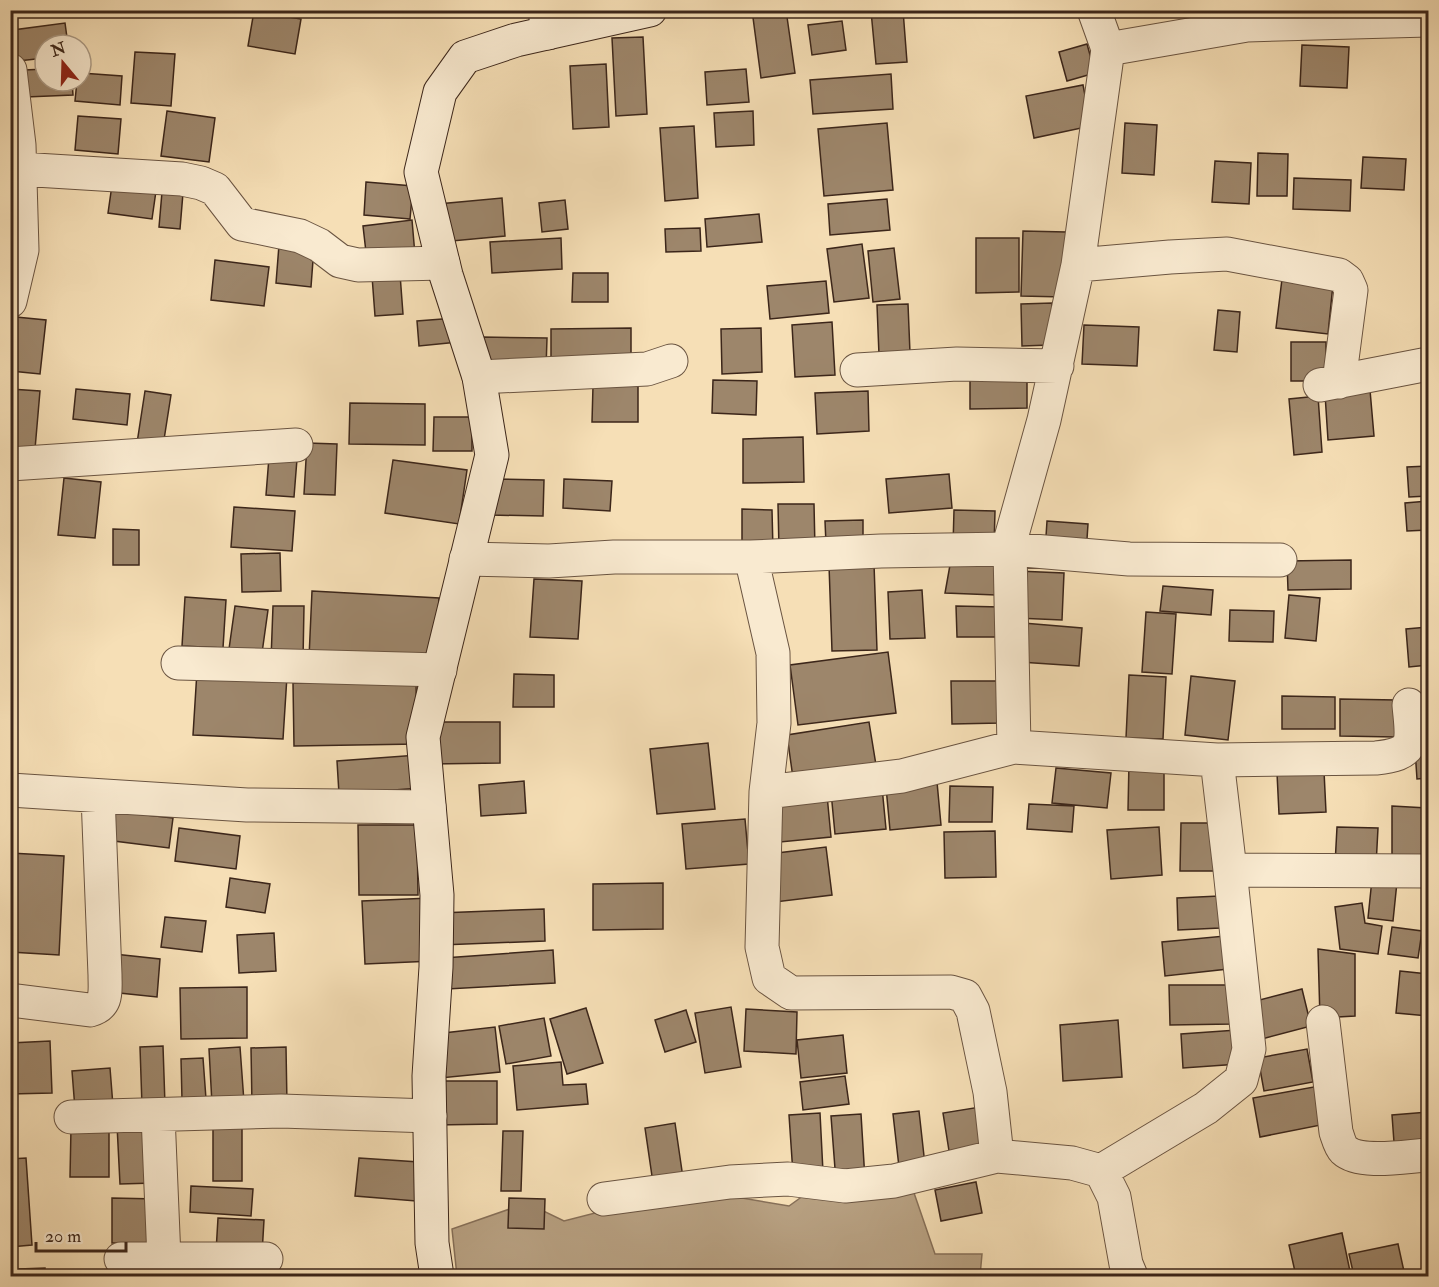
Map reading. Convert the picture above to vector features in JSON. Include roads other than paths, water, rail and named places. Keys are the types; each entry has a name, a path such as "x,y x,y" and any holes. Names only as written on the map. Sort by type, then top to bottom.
{"street":[{"path":"437,1276 432,1243 429,1076 436,967 437,895 423,737 492,455 479,377 443,262 421,172 440,92 465,57 516,40 547,22 650,10"},
{"path":"1014,747 1011,538 1044,420 1078,265 1108,49 1094,10"},
{"path":"1108,49 1247,18 1428,20"},
{"path":"10,70 20,169 22,250 10,301"},
{"path":"20,169 182,179 201,183 215,189 242,224 300,236 320,245 340,261 358,265 443,262"},
{"path":"1078,265 1227,254 1339,275 1347,281 1352,290 1330,384 1428,364"},
{"path":"479,377 647,369 671,361"},
{"path":"856,370 957,364 1057,366"},
{"path":"10,464 296,445"},
{"path":"466,559 549,561 614,557 751,557 881,551 1010,549 1129,559 1280,560"},
{"path":"751,557 773,653 774,723 766,792 762,947 769,978 791,993 951,992 965,996 973,1011 990,1092 997,1156"},
{"path":"178,663 440,670"},
{"path":"766,792 902,776 1014,747 1216,760 1394,756 1409,746 1411,735 1409,705"},
{"path":"1101,1172 1206,1108 1241,1080 1249,1049 1216,760"},
{"path":"10,790 247,805 429,807"},
{"path":"10,1000 90,1010 99,1008 103,1001 105,975 98,796"},
{"path":"1230,870 1427,878"},
{"path":"1323,1022 1336,1132 1342,1148 1353,1156 1370,1158 1428,1155"},
{"path":"71,1117 281,1111 430,1116"},
{"path":"158,1115 164,1259"},
{"path":"604,1199 730,1182 789,1179 845,1185 894,1181 997,1156 1072,1163 1101,1172 1114,1197 1126,1264 1131,1276"},
{"path":"121,1259 266,1259"}]}
